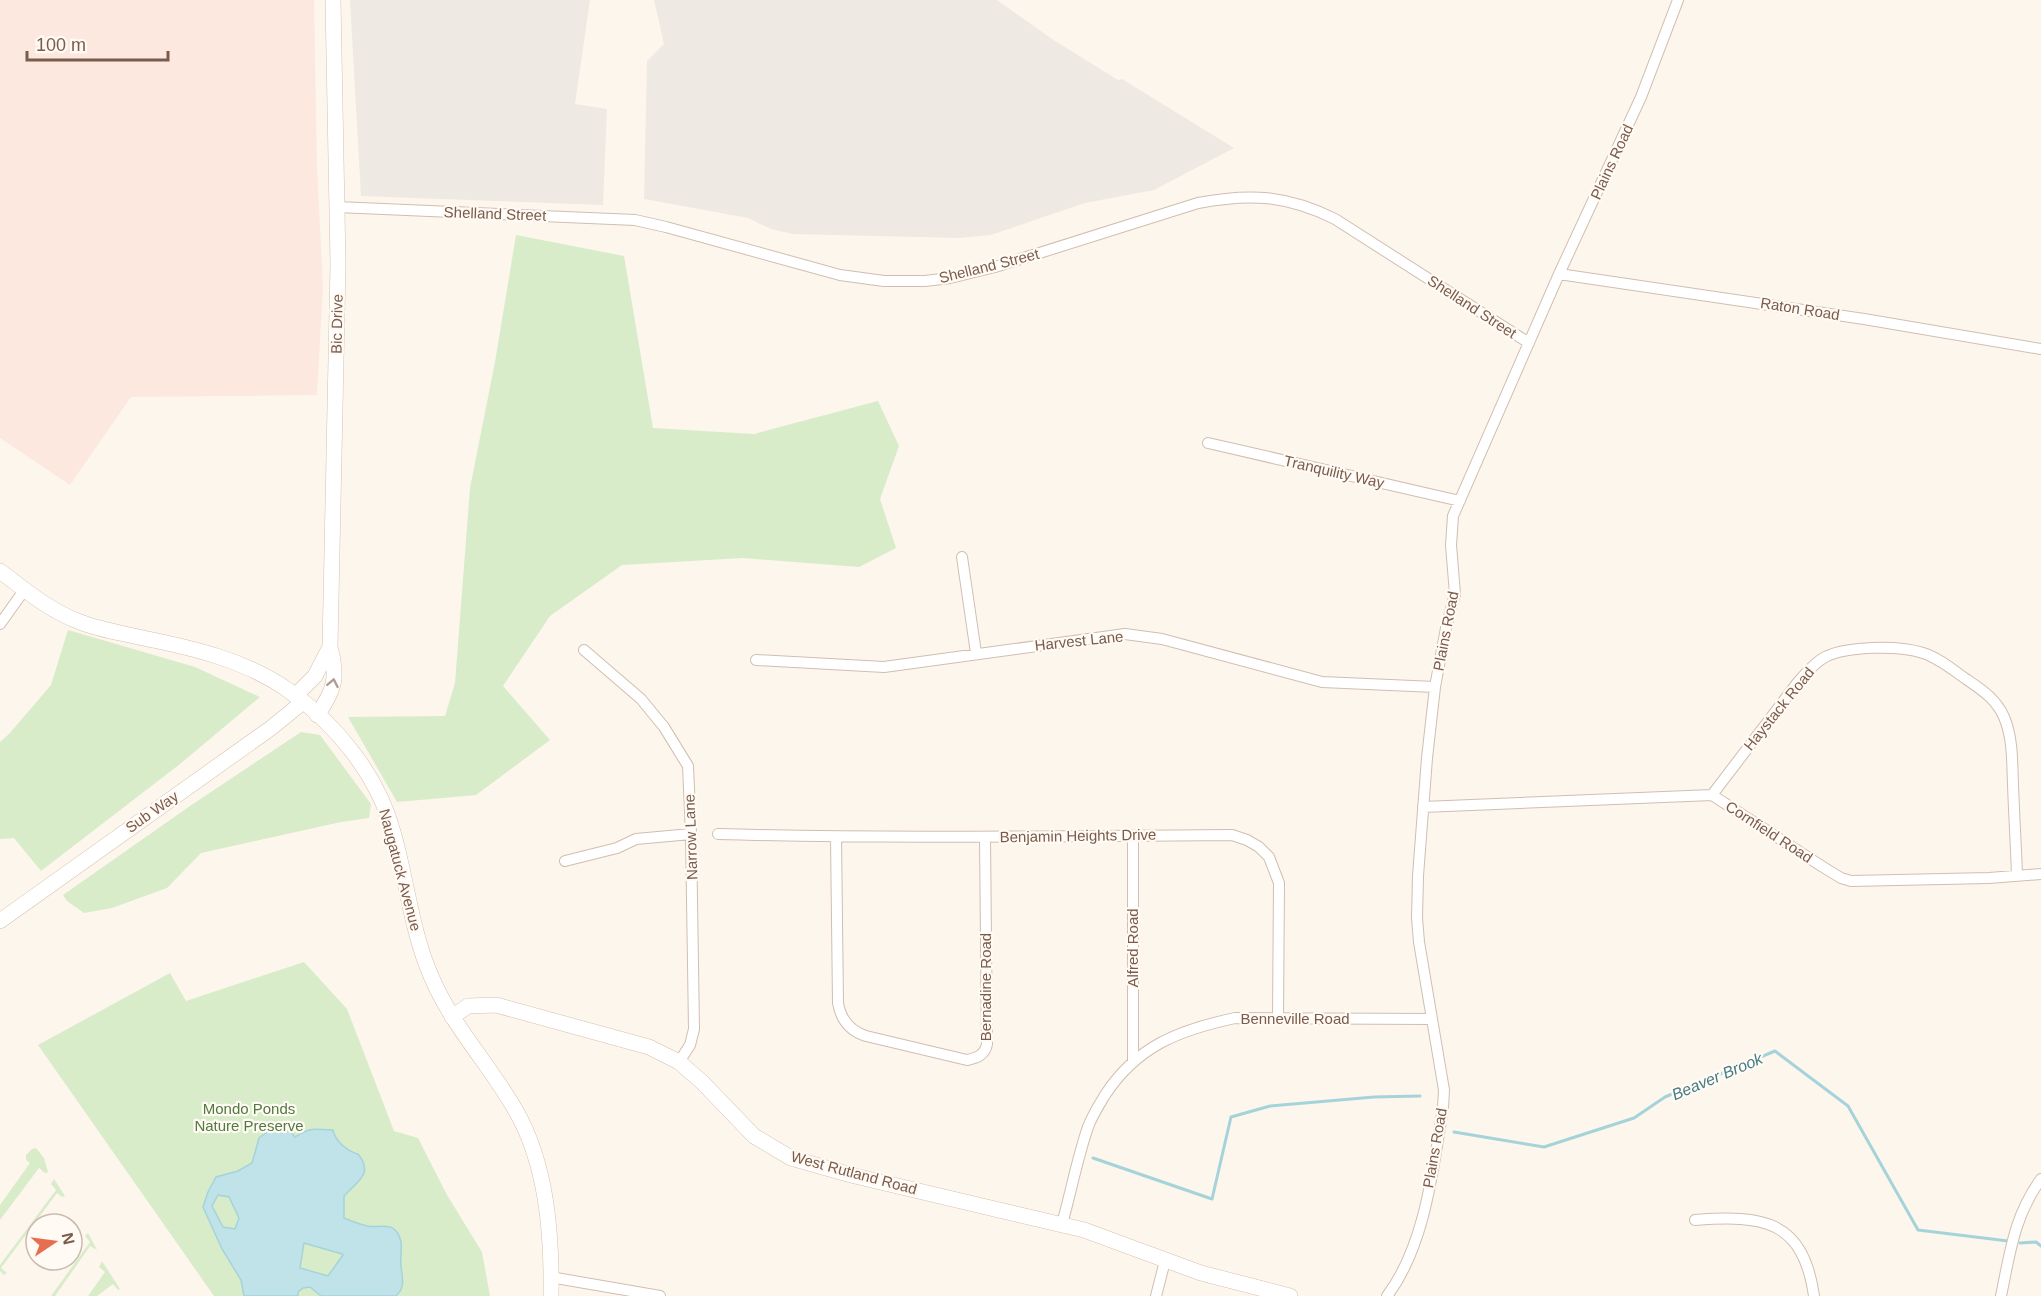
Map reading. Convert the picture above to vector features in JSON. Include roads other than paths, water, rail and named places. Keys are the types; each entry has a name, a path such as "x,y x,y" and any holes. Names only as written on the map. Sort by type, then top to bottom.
{"main road":[{"name":"Bic Drive","path":"317,715 333,688 335,664 330,647 337,207 333,0"},
{"name":"Naugatuck Avenue","path":"0,571 48,606 77,621 213,654 255,672 299,699 333,731 361,765 384,806 397,846 423,955 436,989 452,1017 504,1092 531,1139 544,1204 551,1296"},
{"name":"Bic Drive","path":"299,699 315,676 330,647"},
{"name":"Sub Way","path":"0,921 271,728 299,699"},
{"name":"West Rutland Road","path":"452,1017 472,1005 504,1006 649,1047 679,1062 702,1082 754,1136 791,1158 850,1175 1062,1224 1112,1239 1201,1273 1290,1296"}],"street":[{"name":"Plains Road","path":"1387,1296 1403,1270 1417,1238 1443,1108 1444,1090 1431,1019 1417,918 1423,807 1435,687 1455,594 1450,530 1453,516 1559,274 1641,97 1678,0"},
{"name":"Shelland Street","path":"337,207 635,220 840,275 904,282 950,278 995,267 1198,203 1227,198 1268,197 1293,202 1335,219 1529,343"},
{"name":"Raton Road","path":"1559,274 1903,325 2041,349"},
{"name":"Tranquility Way","path":"1208,443 1460,501"},
{"path":"962,558 976,653"},
{"path":"0,624 25,590"},
{"name":"Harvest Lane","path":"756,660 884,667 1125,634 1162,639 1322,682 1435,687"},
{"name":"Haystack Road","path":"1712,795 1798,682 1825,657 1841,651 1858,649 1904,649 1923,653 1989,696 1998,706 2004,719 2011,747 2017,875"},
{"name":"Narrow Lane","path":"584,650 641,699 664,727 688,766 692,834 694,1029 690,1045 679,1062"},
{"name":"Cornfield Road","path":"1423,807 1712,795 1841,878 1870,881 1989,878 2041,874"},
{"path":"565,861 617,848 636,839 692,834"},
{"name":"Benjamin Heights Drive","path":"718,834 985,838 1232,835 1259,847 1269,857 1275,869 1280,897 1278,1017"},
{"name":"Alfred Road","path":"1133,836 1133,1061"},
{"name":"Bernadine Road","path":"837,837 838,1003 845,1022 854,1031 866,1036 967,1060 980,1056 987,1044 985,838"},
{"name":"Benneville Road","path":"1062,1224 1088,1125 1097,1107 1114,1081 1133,1061 1158,1043 1206,1024 1235,1018 1431,1019"},
{"path":"2001,1296 2015,1230 2024,1205 2041,1179"},
{"path":"1695,1220 1743,1218 1766,1222 1777,1227 1798,1247 1807,1268 1814,1296"},
{"path":"1156,1296 1165,1261"},
{"path":"550,1277 660,1296"}],"water":[{"path":"273,1128 282,1133 290,1131 295,1137 309,1130 333,1130 342,1145 358,1154 365,1167 364,1172 359,1181 344,1196 344,1218 367,1226 387,1226 396,1230 401,1245 403,1282 396,1296 321,1296 310,1287 303,1288 298,1292 298,1296 244,1296 241,1280 222,1249 203,1207 216,1177 238,1171 252,1163 259,1138","holes":["218,1195 229,1197 239,1218 235,1229 223,1227 212,1206","304,1243 342,1254 343,1255 328,1276 300,1268"]}],"waterway":[{"name":"Beaver Brook","path":"1454,1132 1544,1147 1634,1118 1665,1097 1775,1051 1848,1106 1918,1230 2008,1241"},
{"name":"Beaver Brook","path":"1093,1158 1212,1199 1231,1117 1270,1106 1374,1097 1420,1096"},
{"name":"Beaver Brook","path":"2020,1243 2036,1242 2041,1246"}],"park label":[{"name":"Mondo Ponds Nature Preserve","path":"249,1118"}]}
